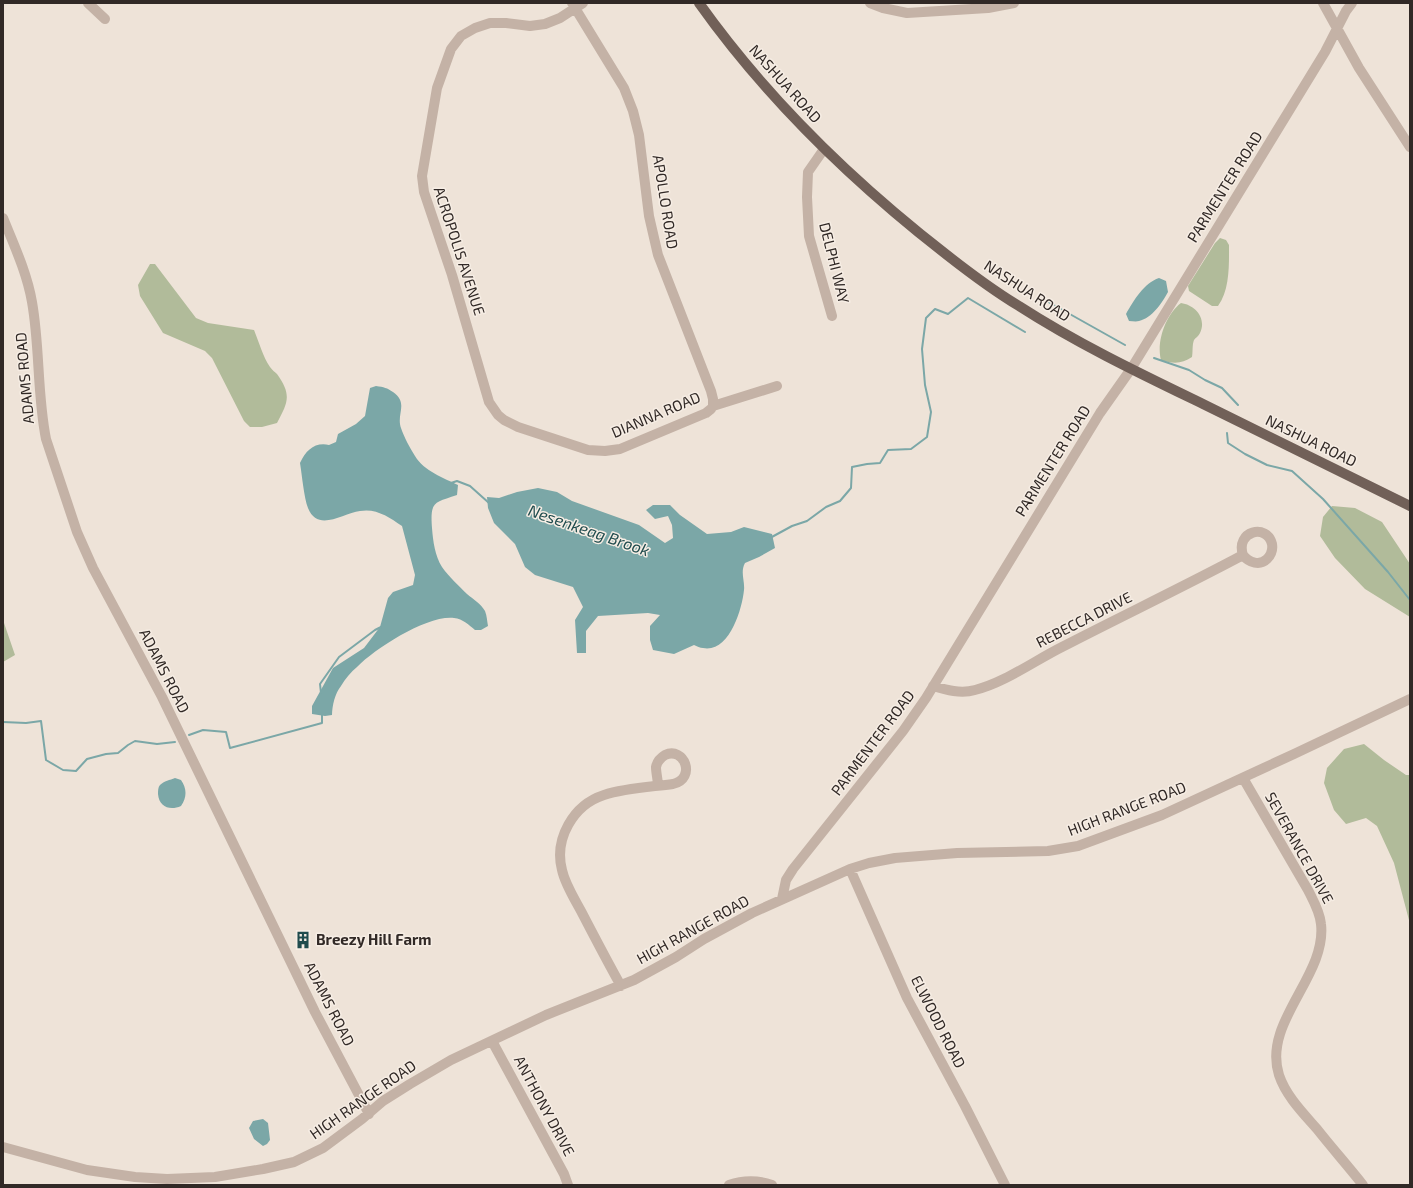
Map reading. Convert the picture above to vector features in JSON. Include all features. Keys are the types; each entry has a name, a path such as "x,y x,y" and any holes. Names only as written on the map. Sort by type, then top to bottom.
{"main road":[{"name":"NASHUA ROAD","path":"699,3 745,63 791,115 824,149 900,218 977,278 1051,326 1131,369 1410,506"}],"street":[{"path":"88,3 105,19"},
{"path":"870,3 883,8 907,13 983,9 1014,3"},
{"path":"1323,3 1359,68 1410,148"},
{"name":"PARMENTER ROAD","path":"782,899 786,880 793,868 904,731 926,698 1100,413 1131,369 1325,52 1346,11 1352,3"},
{"name":"APOLLO ROAD","path":"577,5 624,88 633,111 639,135 649,216 658,256 711,391 713,406"},
{"name":"ACROPOLIS AVENUE","path":"498,415 489,402 452,275 424,192 422,176 435,95 451,50 458,39 467,31 482,25 498,23 530,26 545,24 577,5"},
{"name":"DELPHI WAY","path":"824,149 808,172 808,236 832,316"},
{"name":"ADAMS ROAD","path":"3,218 23,270 32,301 37,341 43,423 46,439 83,547 162,697 315,1012 369,1114"},
{"name":"DIANNA ROAD","path":"498,415 504,420 518,427 588,450 605,451 620,449 709,412 713,406 777,386"},
{"name":"REBECCA DRIVE","path":"933,686 949,691 973,691 996,683 1039,659 1183,587 1243,555"},
{"name":"HIGH RANGE ROAD","path":"3,1147 87,1170 119,1176 167,1180 215,1177 294,1162 323,1148 383,1102 416,1080 451,1060 568,1005 620,986 648,973 704,939 740,920 782,899 850,870 895,858 956,853 1048,851 1078,846 1162,815 1410,699"},
{"name":"SEVERANCE DRIVE","path":"1243,778 1310,895 1321,922 1321,939 1317,954 1280,1035 1276,1051 1279,1074 1285,1089 1299,1109 1363,1185"},
{"path":"620,986 565,880 561,864 560,849 564,834 571,820 581,808 594,799 613,792 658,786"},
{"name":"ELWOOD ROAD","path":"850,870 907,998 965,1106 1005,1185"},
{"name":"ANTHONY DRIVE","path":"492,1041 564,1174 568,1185"},
{"path":"729,1185 745,1181 756,1181 772,1185"}],"green space":[{"path":"1220,238 1226,240 1229,245 1228,277 1222,300 1218,306 1212,306 1189,291 1188,286 1215,243"},
{"path":"150,264 155,264 196,318 208,323 254,330 265,359 282,381 285,388 287,398 286,404 277,423 262,427 250,427 244,421 212,358 205,351 163,333 140,296 138,285"},
{"path":"1181,303 1191,306 1201,317 1202,327 1199,335 1193,342 1192,357 1177,363 1161,360 1161,337 1171,314"},
{"path":"1332,506 1355,508 1382,522 1410,564 1410,617 1365,589 1335,558 1320,536 1323,517"},
{"path":"3,620 15,655 3,662"},
{"path":"1364,744 1406,775 1410,775 1410,924 1394,863 1377,826 1366,818 1346,824 1334,810 1324,783 1327,768 1344,749"}],"water":[{"path":"1159,278 1166,281 1168,292 1163,301 1148,317 1138,321 1129,321 1126,314 1136,298 1144,288"},
{"path":"376,386 385,388 398,396 401,405 401,428 409,446 419,461 435,474 458,485 457,495 438,502 433,508 432,533 435,548 440,563 445,571 483,608 488,626 481,630 475,630 463,621 454,618 443,618 416,627 402,634 366,659 344,681 337,692 333,704 332,715 325,716 312,714 312,706 333,668 364,648 380,627 388,598 393,592 413,585 415,575 402,526 377,512 366,510 353,512 331,520 318,519 312,515 305,498 300,463 302,458 315,446 324,444 329,445 336,442 338,434 356,424 365,416 370,388"},
{"path":"538,488 557,492 572,501 639,525 665,543 673,538 672,525 668,516 655,519 646,510 653,505 670,505 680,515 707,534 731,532 744,527 772,534 775,548 745,563 743,573 743,598 737,618 727,637 720,644 712,648 702,648 694,645 674,654 653,650 650,640 650,626 660,615 648,613 598,616 586,631 586,653 577,653 575,620 583,607 573,587 535,575 525,567 515,544 494,523 488,508 487,497 499,498 517,492"},
{"path":"175,778 181,780 183,783 185,796 181,806 169,808 160,802 158,789 159,786 165,782"},
{"path":"263,1119 268,1123 270,1140 263,1146 254,1139 249,1128 253,1121"}],"waterway":[{"name":"Nesenkeag Brook","path":"770,538 792,526 807,521 826,507 840,501 851,488 852,467 880,463 888,450 911,449 927,437 931,412 925,385 922,349 926,318 935,309 948,314 968,298 1025,332"},
{"name":"Nesenkeag Brook","path":"1040,303 1043,299 1125,345"},
{"name":"Nesenkeag Brook","path":"1154,358 1189,370 1222,388 1238,405"},
{"name":"Nesenkeag Brook","path":"1227,433 1228,443 1245,454 1267,465 1292,471 1323,499 1388,572 1410,600"},
{"name":"Nesenkeag Brook","path":"451,483 457,481 470,486 489,503"},
{"name":"Nesenkeag Brook","path":"321,693 320,684 339,657 381,627"},
{"name":"Nesenkeag Brook","path":"189,735 203,730 226,732 230,748 322,723 322,713"},
{"name":"Nesenkeag Brook","path":"3,722 26,723 41,721 46,760 63,770 76,771 87,759 106,754 118,753 135,741 157,744 175,742"}],"place":[{"name":"Breezy Hill Farm","path":"303,940"}]}
